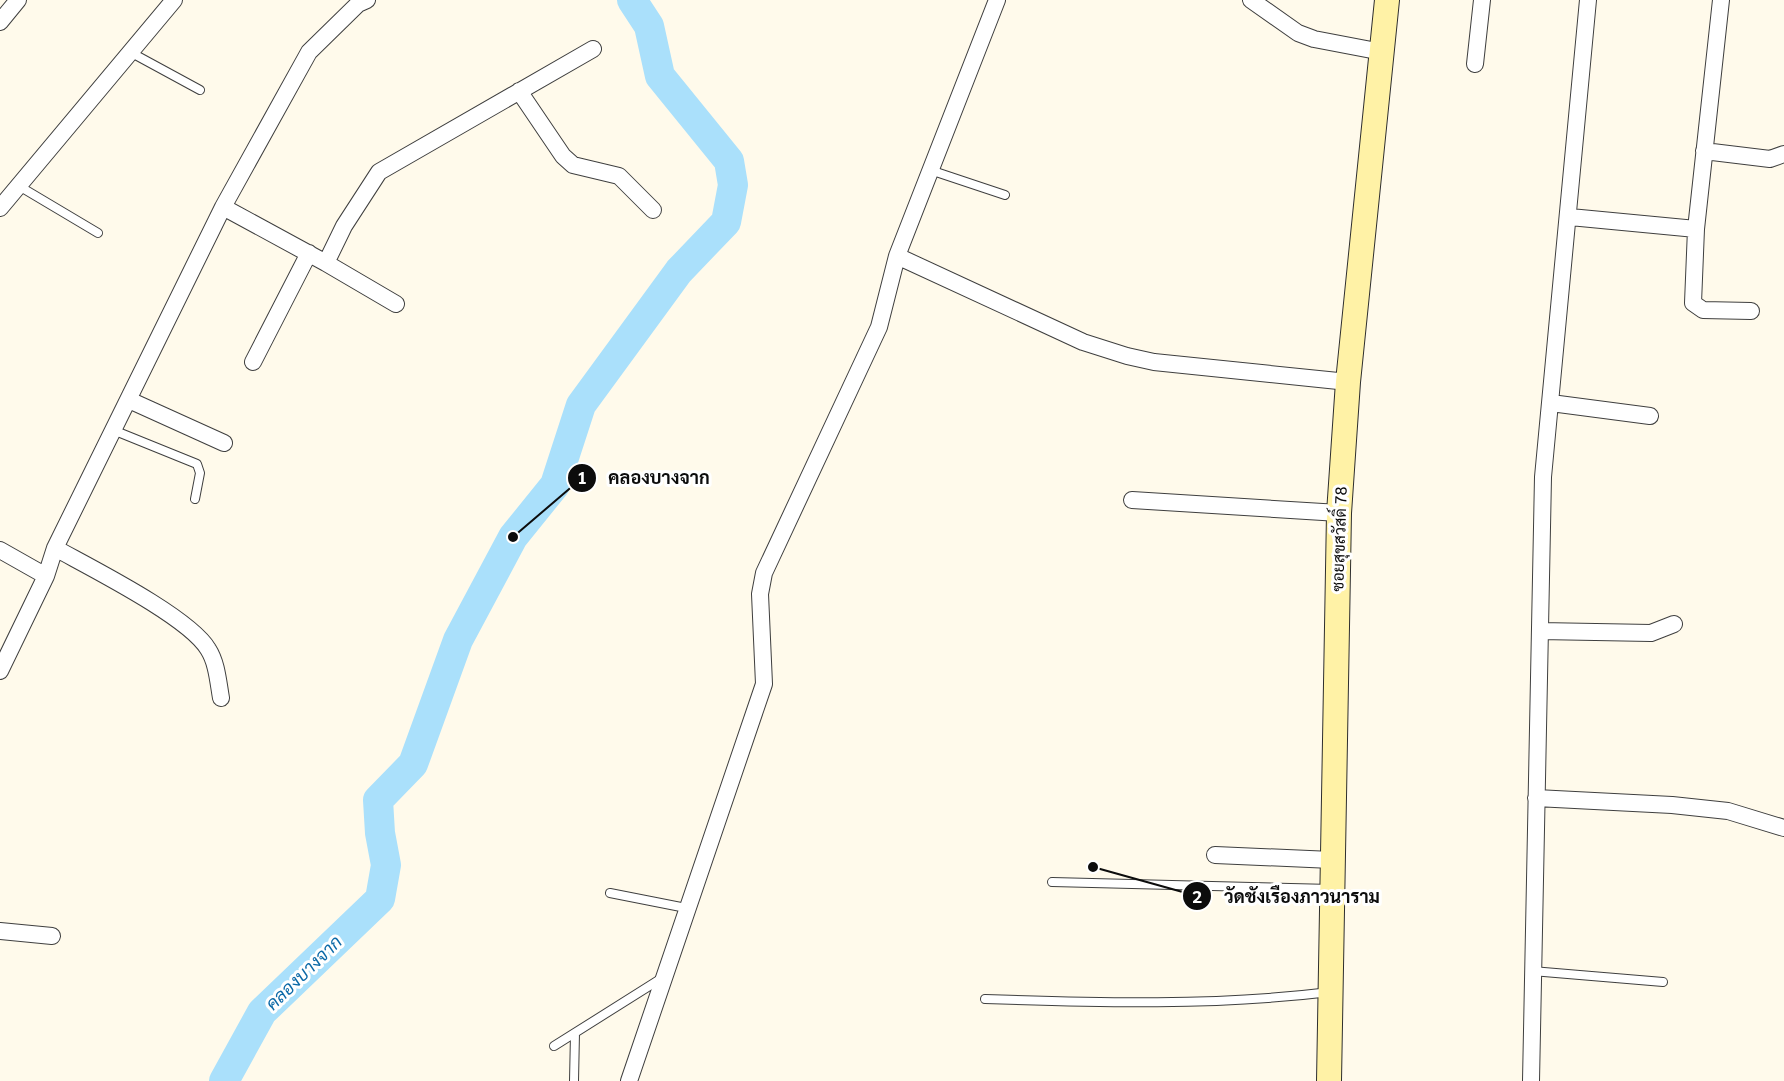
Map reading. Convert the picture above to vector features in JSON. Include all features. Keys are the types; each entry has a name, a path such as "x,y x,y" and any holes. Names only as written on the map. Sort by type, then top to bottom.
{"street":[{"path":"0,22 18,0"},
{"path":"0,671 46,576 55,548 223,207 309,52 358,4 368,0"},
{"path":"629,1081 764,684 760,594 764,573 879,327 897,256 997,0"},
{"path":"1251,0 1298,33 1314,39 1382,52"},
{"name":"ซอยสุขสวัสดิ์ 78","path":"1329,1081 1339,513 1348,382 1387,0"},
{"path":"1475,64 1482,0"},
{"path":"1531,1081 1543,477 1570,217 1588,0"},
{"path":"1721,0 1696,229 1693,303 1703,310 1751,311"},
{"path":"0,208 130,52 176,1"},
{"path":"326,263 344,226 379,172 593,49"},
{"path":"519,91 563,156 573,165 619,176 653,210"},
{"path":"1704,151 1770,159 1784,154"},
{"path":"223,207 309,253 396,304"},
{"path":"1570,217 1696,229"},
{"path":"254,362 309,253"},
{"path":"897,256 1083,342 1127,356 1154,362 1348,382"},
{"path":"129,400 224,443"},
{"path":"1551,403 1650,416"},
{"path":"1132,500 1339,513"},
{"path":"55,548 148,601 196,634 208,649 215,666 221,698"},
{"path":"0,550 46,576"},
{"path":"1540,631 1651,633 1674,624"},
{"path":"1536,798 1672,805 1728,811 1784,828"},
{"path":"1215,855 1332,860"},
{"path":"0,931 52,936"}],"lane":[{"path":"130,52 200,90"},
{"path":"930,170 1005,195"},
{"path":"19,186 98,233"},
{"path":"113,430 197,464 200,473 195,499"},
{"path":"1052,882 1332,890"},
{"path":"610,893 686,908"},
{"path":"1532,971 1663,982"},
{"path":"554,1046 664,976"},
{"path":"985,999 1243,1002 1330,992"},
{"path":"573,1081 575,1033"}],"waterway":[{"name":"คลองบางจาก","path":"224,1081 262,1012 380,899 386,865 380,833 378,800 413,764 458,640 513,537 555,485 581,405 679,271 726,222 733,185 729,161 660,76 649,26 632,0"}],"place":[{"name":"คลองบางจาก","path":"513,537"},
{"name":"วัดชังเรืองภาวนาราม","path":"1093,867"}]}
